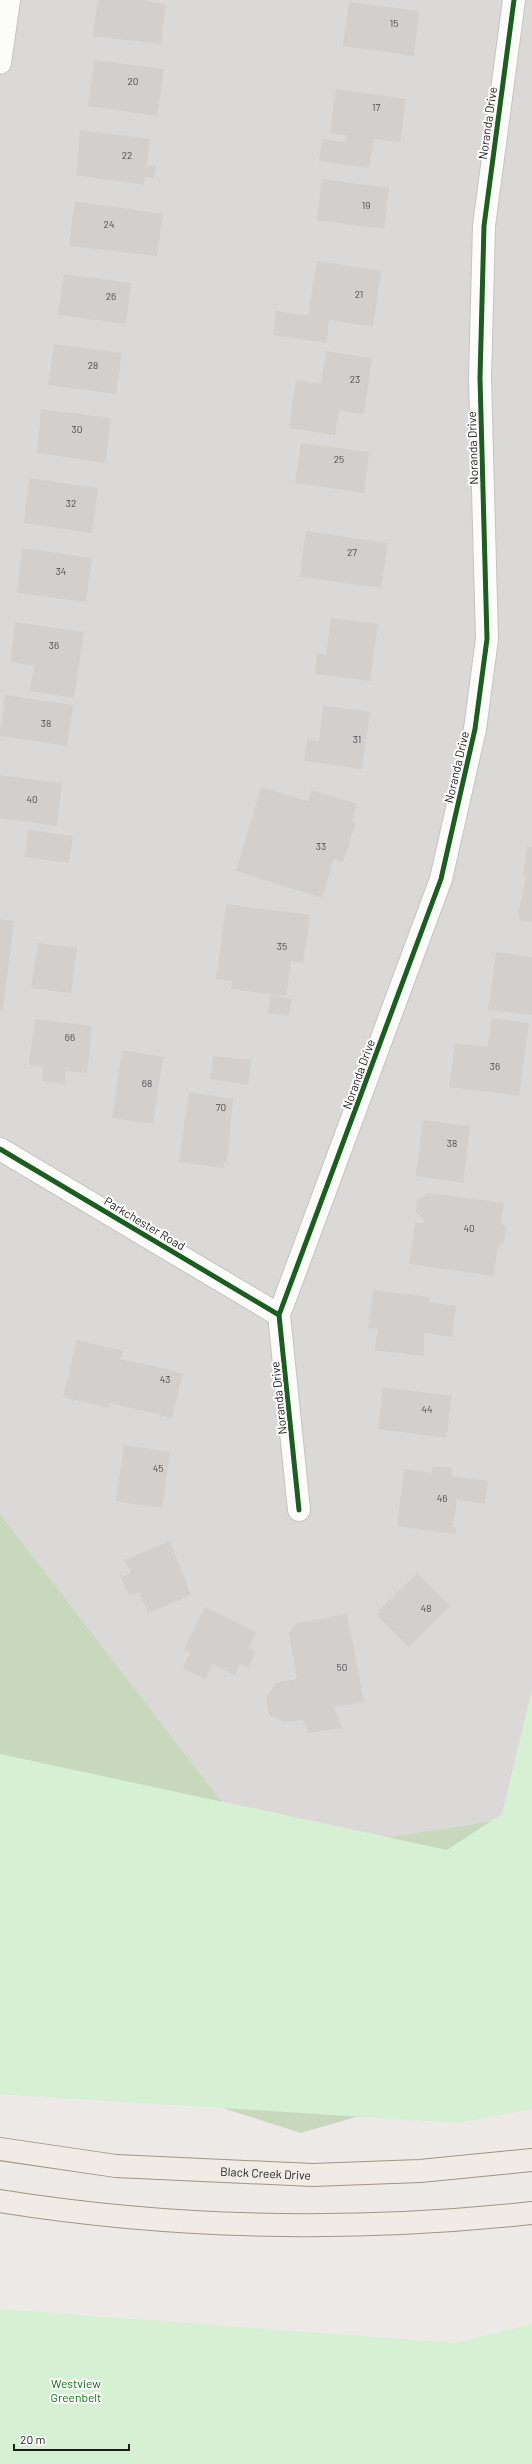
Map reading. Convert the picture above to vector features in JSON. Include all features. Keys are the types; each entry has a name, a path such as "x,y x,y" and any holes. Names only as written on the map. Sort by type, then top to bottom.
{"main road":[{"name":"Black Creek Drive","path":"0,2148 116,2166 313,2175 420,2171 532,2160"},
{"path":"0,2201 77,2213 198,2222 343,2226 472,2219 532,2213"}],"street":[{"path":"0,63 9,0"},
{"name":"Noranda Drive","path":"299,1510 280,1315 441,879 476,729 487,639 480,378 484,226 514,0"},
{"name":"Parkchester Road","path":"0,1149 280,1315"}],"shaded area":[{"path":"0,0 532,0 532,1691 502,1815 447,1850 0,1754"}],"green space":[{"path":"0,1514 264,1857 532,1815 445,2091 301,2133 226,2109 125,2028 0,1990"},
{"path":"532,1691 532,2109 458,2123 0,2094 0,1754 447,1850 502,1814"},
{"name":"Westview Greenbelt","path":"0,2309 455,2343 532,2324 532,2464 0,2464"}],"building":[{"path":"98,0 139,0 166,4 161,44 93,36"},
{"path":"349,2 419,11 414,56 343,46"},
{"path":"94,60 164,69 157,116 88,106"},
{"path":"336,89 406,99 400,142 374,139 369,168 319,161 322,139 346,142 346,135 330,133"},
{"path":"80,130 150,139 147,165 156,166 154,178 145,177 144,185 76,175"},
{"path":"322,179 389,188 384,229 317,220"},
{"path":"75,201 163,214 157,256 69,246"},
{"path":"317,261 381,271 373,327 329,320 326,343 273,335 276,311 308,316"},
{"path":"64,274 131,283 126,324 58,315"},
{"path":"54,344 122,353 116,394 48,385"},
{"path":"326,351 372,358 364,414 339,411 335,435 289,428 296,380 321,384"},
{"path":"41,409 111,418 105,463 37,453"},
{"path":"301,443 369,452 364,493 295,483"},
{"path":"29,478 98,488 92,533 24,523"},
{"path":"306,531 388,543 381,588 300,577"},
{"path":"22,548 92,558 86,602 17,593"},
{"path":"331,618 378,624 370,681 315,674 317,654 326,655"},
{"path":"15,622 84,632 74,698 30,691 34,666 10,662"},
{"path":"5,695 73,705 67,746 0,736"},
{"path":"323,705 370,712 362,769 304,761 307,739 319,741"},
{"path":"0,775 62,783 57,826 0,818"},
{"path":"261,787 308,801 311,790 357,804 352,821 356,823 343,862 334,859 322,898 236,871"},
{"path":"28,830 73,836 69,863 25,857"},
{"path":"527,846 532,847 532,922 519,920 520,917 518,916 526,876 523,876"},
{"path":"226,904 310,915 303,963 291,961 286,996 231,989 232,981 216,979"},
{"path":"0,919 14,921 3,1010 0,1010"},
{"path":"38,943 77,948 71,993 31,988"},
{"path":"496,952 532,957 532,1015 488,1010"},
{"path":"271,995 292,999 289,1016 268,1013"},
{"path":"492,1018 529,1023 519,1096 449,1087 455,1043 488,1047"},
{"path":"35,1019 92,1026 87,1073 66,1071 65,1084 42,1081 44,1067 29,1065"},
{"path":"122,1050 163,1057 153,1124 112,1118"},
{"path":"213,1056 251,1060 248,1085 210,1079"},
{"path":"189,1092 233,1099 227,1163 224,1163 224,1168 179,1162"},
{"path":"423,1120 470,1126 463,1183 416,1176"},
{"path":"428,1193 504,1203 501,1222 506,1228 504,1243 497,1249 494,1276 409,1264 415,1222 423,1223 424,1221 416,1212 417,1200"},
{"path":"373,1290 430,1297 430,1302 456,1306 452,1337 424,1333 424,1356 375,1350 378,1329 368,1328"},
{"path":"77,1340 123,1351 120,1359 176,1371 183,1374 172,1418 110,1403 109,1408 63,1397"},
{"path":"383,1387 452,1396 446,1438 378,1429"},
{"path":"124,1445 170,1452 162,1508 116,1501"},
{"path":"433,1466 452,1468 451,1476 488,1481 485,1504 457,1500 453,1527 456,1527 455,1534 397,1526 404,1469 432,1473"},
{"path":"170,1541 191,1595 148,1613 139,1592 129,1596 121,1577 131,1573 125,1560"},
{"path":"417,1573 450,1606 409,1647 377,1615 379,1612 378,1611"},
{"path":"205,1607 256,1632 249,1648 256,1651 248,1668 240,1664 235,1675 213,1664 205,1679 183,1668 190,1653 184,1650"},
{"path":"347,1614 364,1702 334,1707 342,1728 309,1733 303,1720 285,1722 269,1715 266,1698 276,1683 297,1679 289,1633 296,1623"}],"cycle path":[{"path":"299,1510 279,1315 441,879 475,729 487,639 480,378 484,226 514,0"},
{"path":"0,1149 279,1315"}]}
